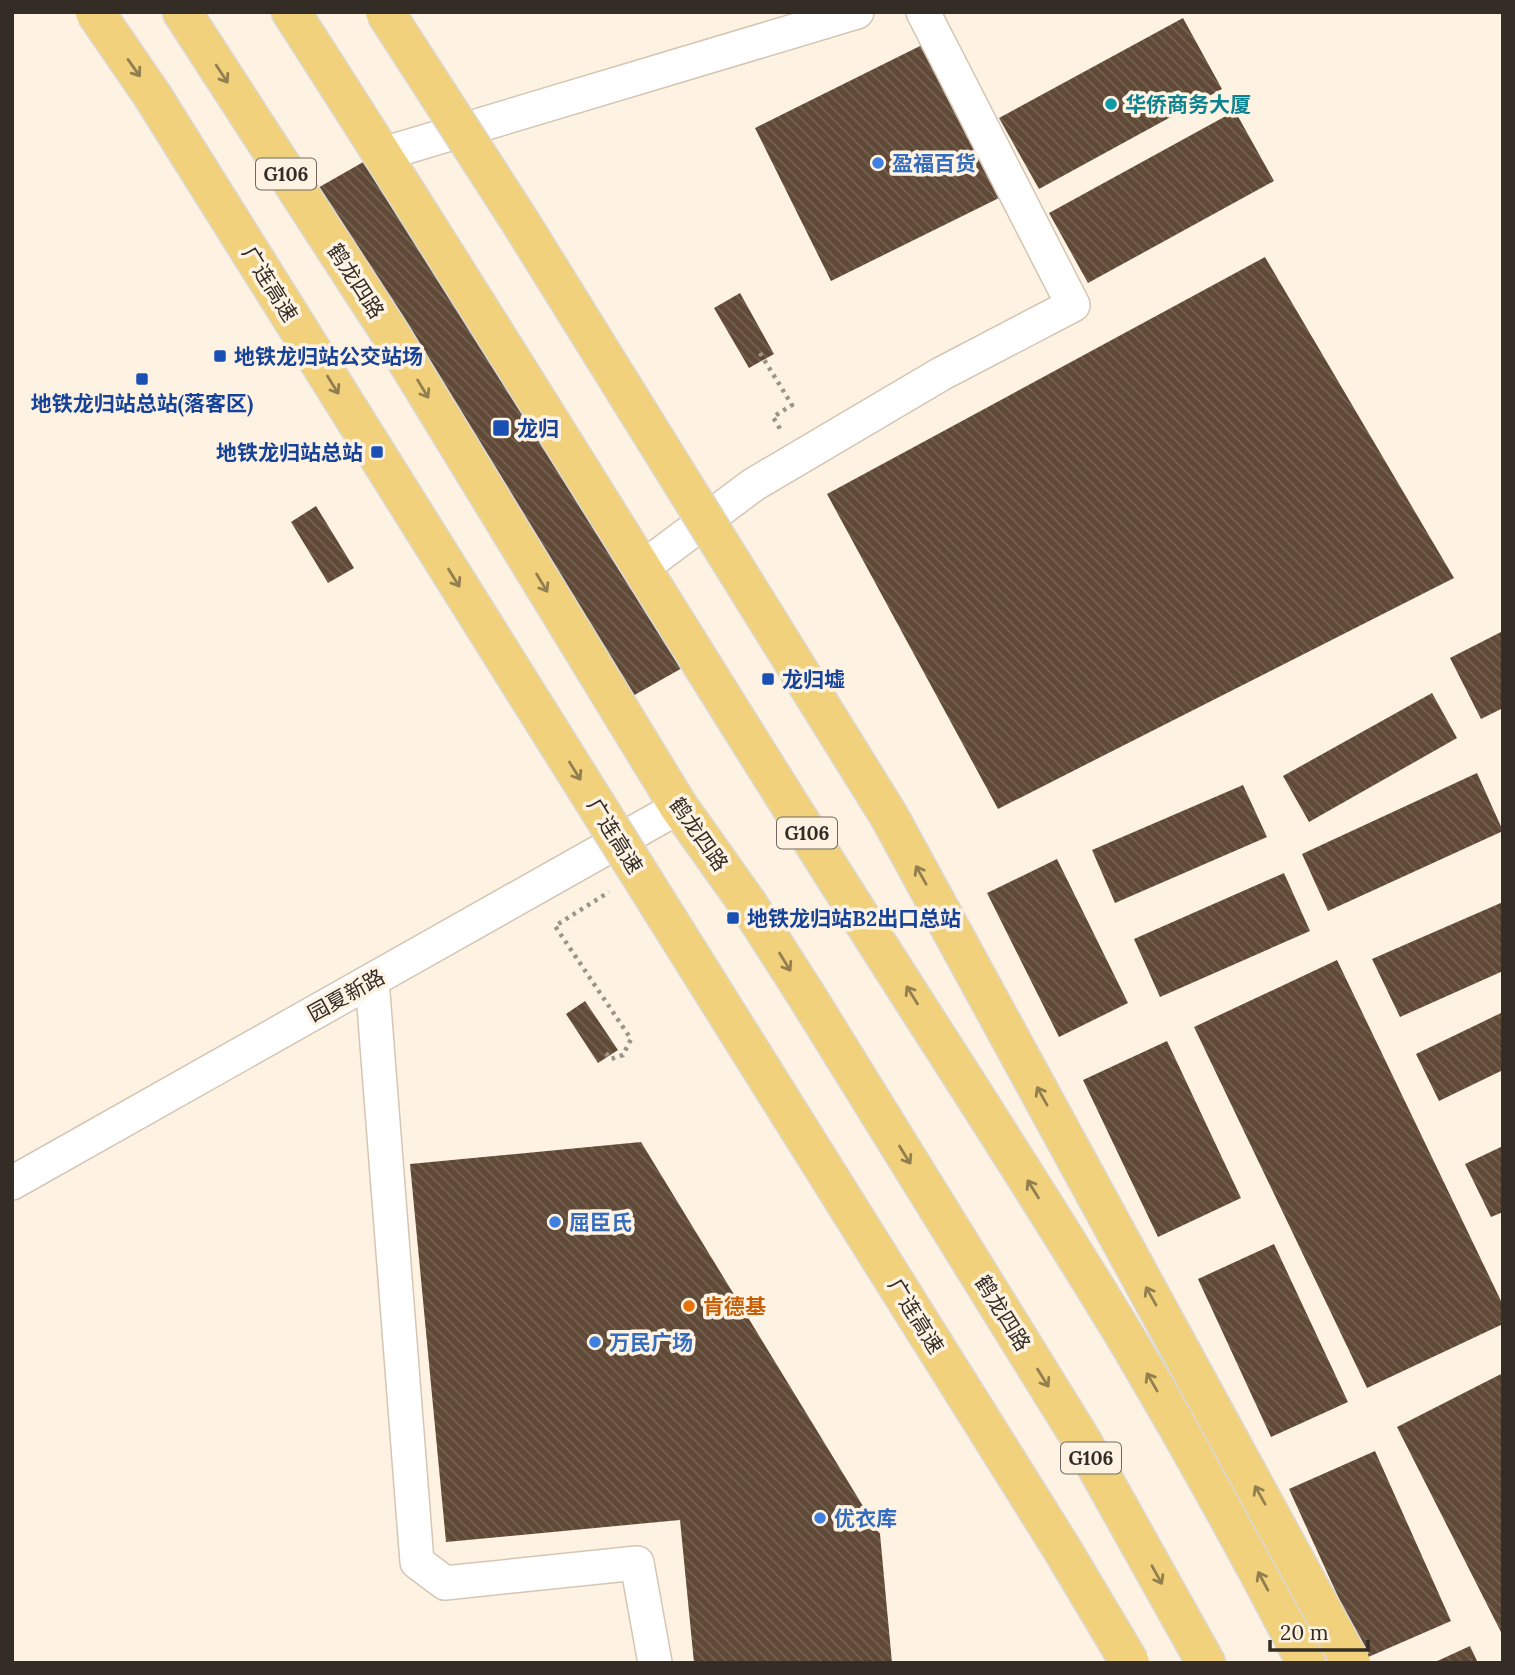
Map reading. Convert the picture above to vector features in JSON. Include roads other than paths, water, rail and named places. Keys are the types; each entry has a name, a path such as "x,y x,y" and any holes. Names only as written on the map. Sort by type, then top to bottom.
{"highway":[{"name":"广连高速","path":"95,12 189,154 1040,1514 1130,1663"},
{"name":"G106","path":"291,12 383,154 1131,1346 1229,1516 1306,1663"},
{"path":"385,12 521,223 889,816 1351,1663"},
{"name":"鹤龙四路","path":"186,14 388,330 679,807 748,904 1068,1418 1206,1663"}],"street":[{"path":"383,154 857,12"},
{"path":"642,568 752,485 941,373 1073,304 923,12"},
{"name":"园夏新路","path":"12,1183 679,807"},
{"path":"372,980 418,1562 445,1583 637,1563 655,1663"}],"place":[{"name":"华侨商务大厦","path":"1111,104"},
{"name":"盈福百货","path":"878,163"},
{"name":"地铁龙归站公交站场","path":"220,356"},
{"name":"地铁龙归站总站(落客区)","path":"142,379"},
{"name":"龙归","path":"501,428"},
{"name":"地铁龙归站总站","path":"377,452"},
{"name":"龙归墟","path":"768,679"},
{"name":"地铁龙归站B2出口总站","path":"733,918"},
{"name":"屈臣氏","path":"555,1222"},
{"name":"肯德基","path":"689,1306"},
{"name":"万民广场","path":"595,1342"},
{"name":"优衣库","path":"820,1518"}]}
